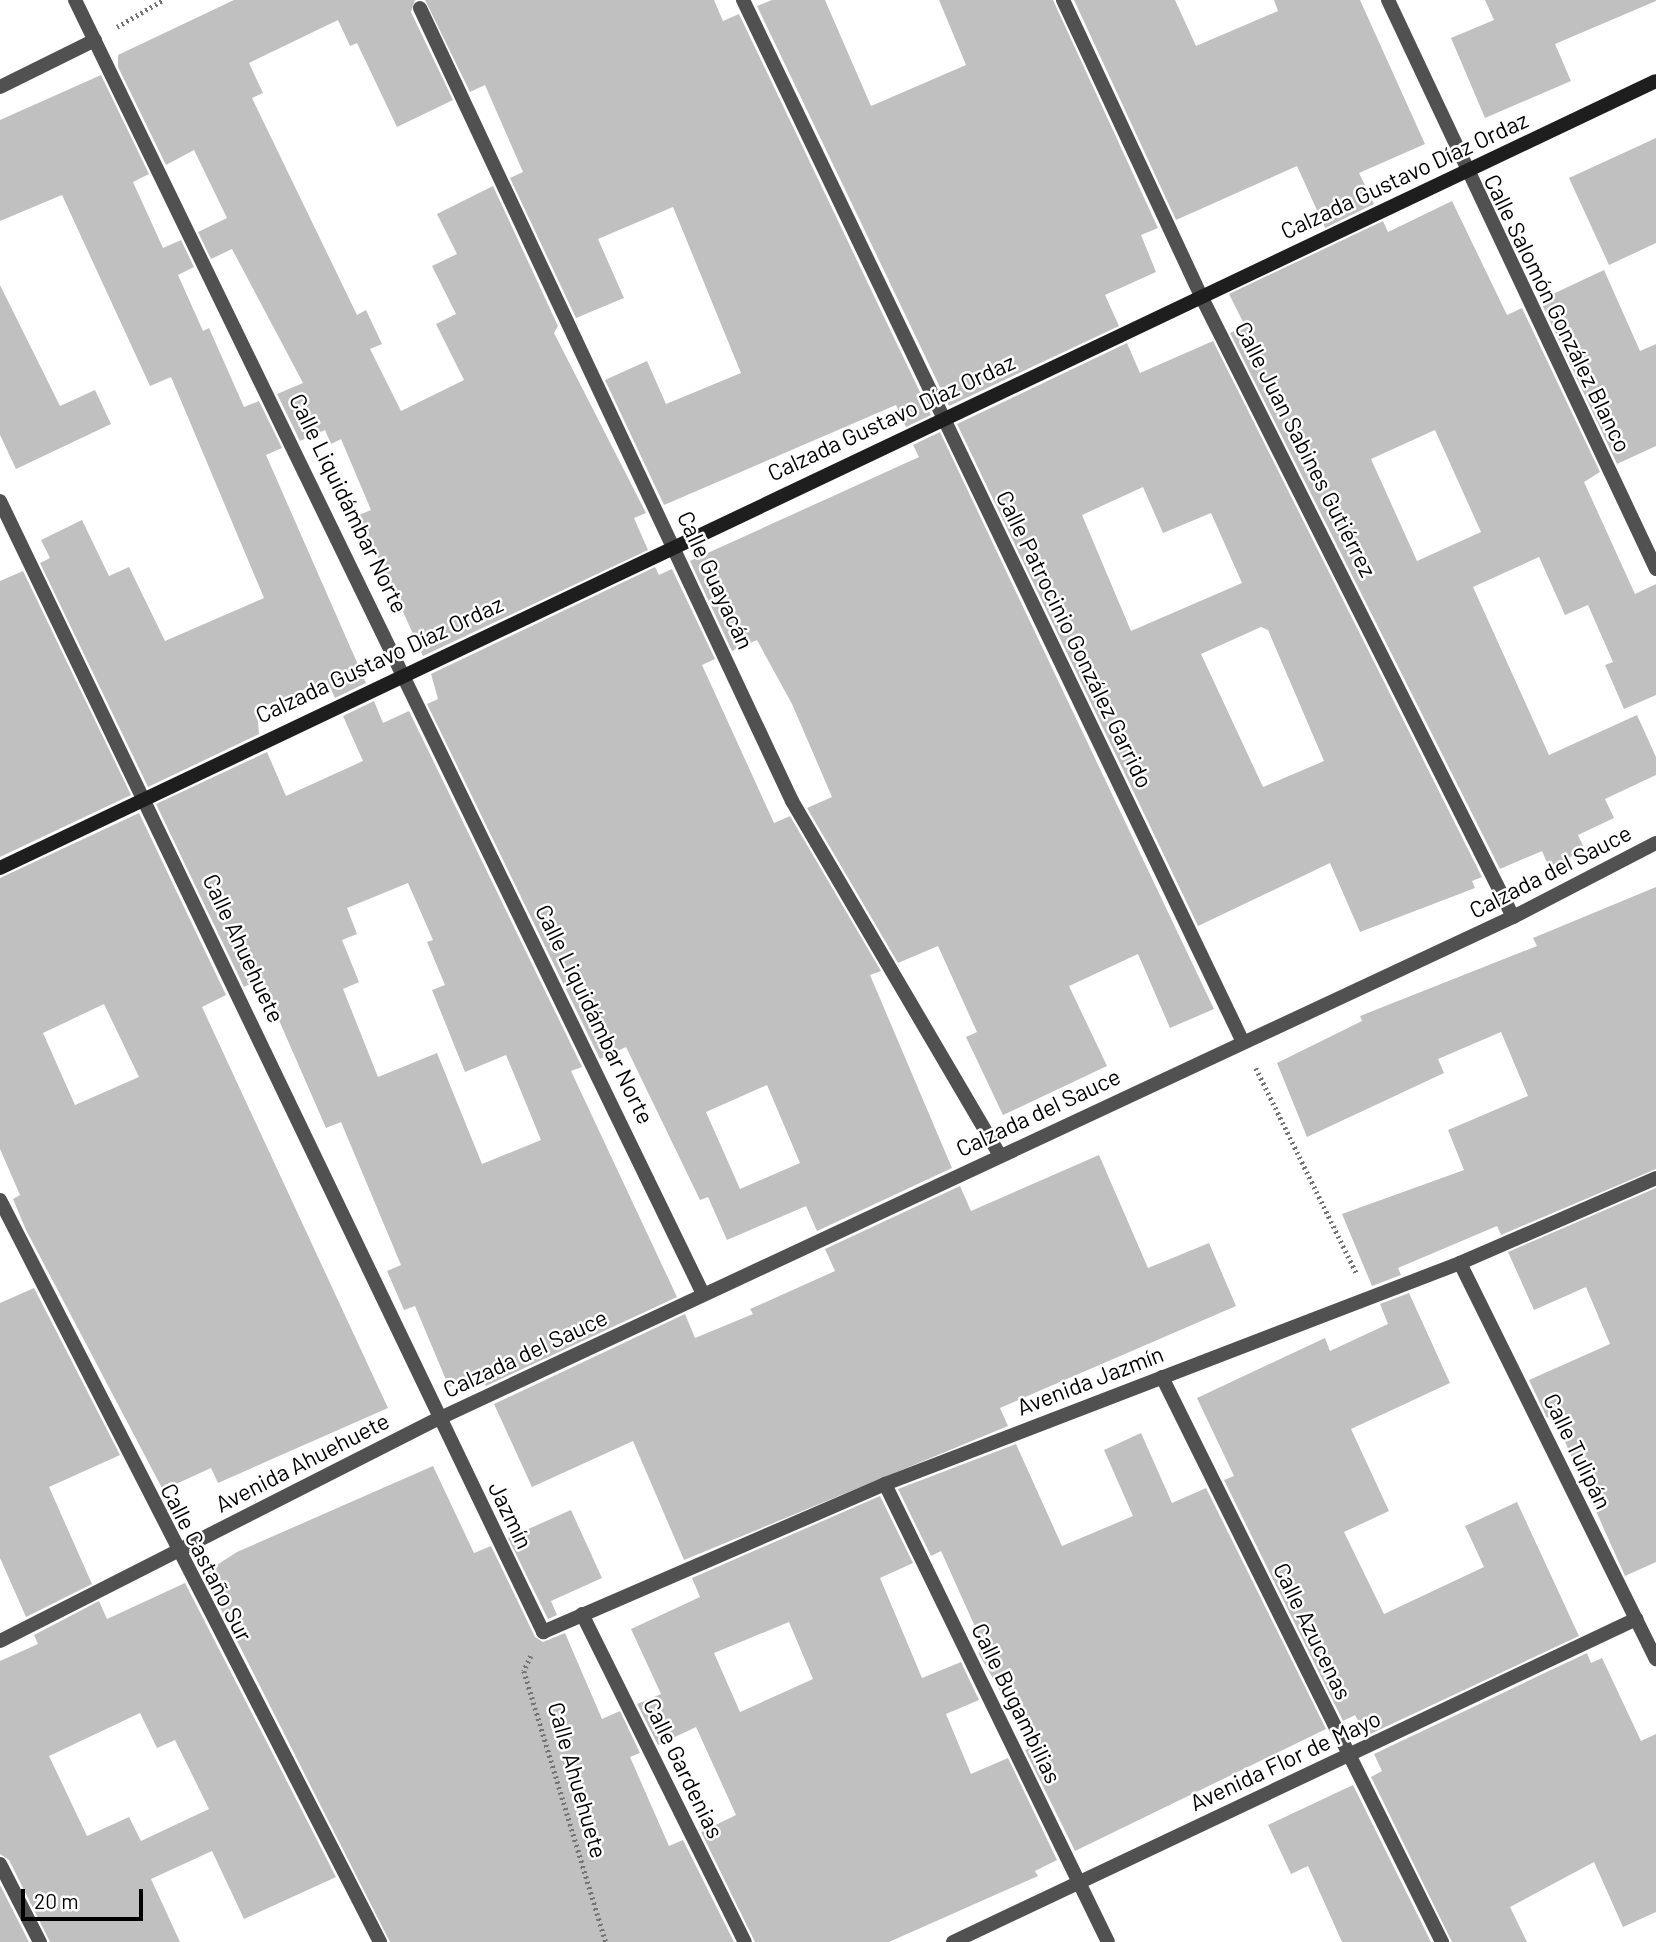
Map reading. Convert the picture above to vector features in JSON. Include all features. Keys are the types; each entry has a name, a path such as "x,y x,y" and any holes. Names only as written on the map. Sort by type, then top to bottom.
{"street":[{"name":"Calle Liquidámbar Norte","path":"75,0 406,671 703,1294"},
{"name":"Calle Patrocinio González Garrido","path":"743,0 1243,1042"},
{"name":"Calle Juan Sabines Gutiérrez","path":"1063,0 1201,296 1513,917"},
{"name":"Calle Salomón González Blanco","path":"1388,0 1465,172 1656,569"},
{"name":"Calle Guayacán","path":"419,8 675,544 792,801 1000,1155"},
{"path":"0,88 95,40"},
{"name":"Calzada Gustavo Díaz Ordaz","path":"0,868 406,671 1656,81"},
{"name":"Calle Ahuehuete","path":"0,501 146,795 438,1419"},
{"name":"Calzada del Sauce","path":"438,1419 1513,917 1656,843"},
{"name":"Avenida Jazmín","path":"542,1632 885,1484 1460,1262 1656,1178"},
{"name":"Calle Castaño Sur","path":"0,1200 176,1552 380,1942"},
{"name":"Calle Tulipán","path":"1460,1262 1656,1659"},
{"name":"Calle Azucenas","path":"1162,1377 1442,1942"},
{"name":"Avenida Ahuehuete","path":"0,1642 438,1419"},
{"name":"Jazmín","path":"438,1419 542,1632"},
{"name":"Calle Bugambilias","path":"885,1484 1108,1942"},
{"name":"Calle Gardenias","path":"582,1614 745,1942"},
{"name":"Avenida Flor de Mayo","path":"953,1942 1636,1619"},
{"path":"0,1864 40,1942"}],"path":[{"path":"95,40 163,0"},
{"path":"1243,1042 1368,1297"},
{"name":"Calle Ahuehuete","path":"542,1632 524,1671 606,1942"}],"building":[{"path":"234,0 415,0 411,12 453,100 397,127 357,43 350,46 338,20 249,63 263,93 252,98 357,315 366,310 382,344 370,349 401,411 464,380 436,324 456,314 432,266 457,254 437,214 493,186 558,326 554,333 646,513 634,518 648,550 423,656 359,515 371,510 341,439 331,444 325,430 300,441 277,394 303,383 232,249 211,259 198,232 227,218 194,150 166,165 118,67 118,55"},
{"path":"425,0 714,0 723,21 739,14 931,415 906,427 896,405 664,505 605,380 647,361 666,404 741,373 673,207 598,239 624,298 576,318 510,178 523,172 485,85 470,92"},
{"path":"772,0 825,0 871,106 966,65 939,0 1053,0 1158,228 1141,235 1156,272 1105,295 1119,326 949,406 757,6"},
{"path":"1074,0 1175,0 1196,46 1278,11 1274,0 1360,0 1425,144 1359,173 1374,204 1325,228 1297,166 1176,220"},
{"path":"1485,0 1656,1 1555,44 1571,81 1485,118 1451,38 1494,20"},
{"path":"101,75 149,174 133,182 163,248 181,240 194,267 178,275 203,331 209,328 244,407 259,401 282,448 266,455 366,683 335,698 327,680 257,709 259,734 148,787 40,563 50,558 41,540 82,520 109,576 129,567 165,641 264,598 171,377 150,386 62,195 0,221 0,120"},
{"path":"1656,138 1656,243 1609,265 1569,178"},
{"path":"1452,201 1507,315 1522,308 1600,472 1584,482 1635,594 1656,584 1656,695 1624,709 1605,665 1613,662 1588,605 1565,615 1539,557 1473,587 1549,755 1637,715 1656,757 1656,775 1605,799 1614,818 1578,835 1585,850 1549,867 1542,851 1500,869 1230,333 1245,326 1229,294 1383,221 1388,232","holes":["1435,430 1481,532 1417,561 1371,459"]},
{"path":"1604,270 1640,351 1656,344 1656,446 1617,464 1540,300"},
{"path":"0,285 60,406 95,390 111,424 16,469 0,435"},
{"path":"1213,341 1482,877 1472,881 1475,888 1360,932 1330,863 1198,926 957,424 1127,343 1140,373","holes":["1143,487 1163,533 1211,513 1242,583 1131,631 1082,515","1261,627 1268,630 1324,761 1263,787 1201,654"]},
{"path":"940,432 1214,1009 1170,1028 1138,954 1069,986 1107,1066 1003,1115 966,1037 977,1032 938,946 898,963 807,808 832,797 792,704 757,640 732,651 690,561 919,457 913,445"},
{"path":"655,567 659,575 672,569 715,659 702,665 774,823 790,816 881,971 870,975 952,1168 817,1231 806,1206 727,1240 708,1197 700,1200 626,1047 600,1059 427,704 438,699 431,674","holes":["767,1085 800,1163 740,1189 706,1112"]},
{"path":"23,571 131,795 0,857 0,581"},
{"path":"374,701 383,723 409,711 582,1067 571,1071 677,1297 486,1386 480,1374 449,1387 415,1306 404,1310 387,1271 401,1265 341,1122 326,1128 261,979 244,987 156,804 267,752 286,796 363,761 343,716","holes":["408,883 433,940 427,942 445,985 432,990 465,1072 506,1055 541,1140 482,1164 437,1053 378,1077 343,989 359,982 342,940 357,934 347,908"]},
{"path":"139,813 226,995 202,1007 388,1408 218,1483 211,1468 163,1490 26,1230 13,1199 20,1195 0,1149 0,878","holes":["104,1004 139,1077 75,1105 43,1033"]},
{"path":"1656,887 1656,1169 1501,1235 1497,1226 1398,1268 1401,1275 1372,1286 1342,1214 1464,1170 1448,1130 1528,1096 1501,1032 1438,1059 1444,1073 1307,1137 1277,1063 1362,1021 1360,1016 1537,946 1533,938"},
{"path":"1099,1155 1148,1268 1209,1243 1236,1306 1000,1408 1008,1426 684,1560 633,1441 532,1487 494,1404 685,1314 695,1338 753,1314 750,1309 835,1271 825,1249 960,1186 971,1211"},
{"path":"1656,1188 1656,1562 1625,1576 1553,1415 1547,1418 1529,1380 1610,1344 1586,1287 1534,1310 1508,1252"},
{"path":"34,1288 120,1455 49,1487 92,1584 26,1617 0,1558 0,1303"},
{"path":"1409,1293 1450,1383 1351,1429 1389,1511 1344,1532 1384,1614 1484,1567 1465,1526 1517,1502 1579,1636 1366,1736 1355,1715 1343,1721 1224,1480 1234,1476 1197,1398 1325,1338 1330,1351 1388,1324 1380,1304"},
{"path":"1141,1433 1172,1503 1206,1488 1326,1729 1075,1851 1025,1750 1032,1747 979,1654 981,1640 941,1551 931,1556 898,1489 1016,1444 1062,1546 1133,1516 1104,1450"},
{"path":"433,1466 474,1553 491,1546 535,1637 543,1642 565,1633 602,1719 620,1711 640,1753 630,1757 669,1846 683,1840 734,1942 390,1942 203,1574 237,1552"},
{"path":"880,1496 913,1563 880,1578 922,1678 961,1662 979,1700 946,1714 971,1774 1008,1758 1057,1860 1035,1871 1038,1876 889,1942 755,1942 701,1832 736,1815 696,1727 658,1745 637,1704 661,1694 631,1629 700,1597 692,1578","holes":["789,1622 813,1679 740,1712 714,1653"]},
{"path":"571,1510 602,1578 551,1601 557,1615 548,1619 508,1538"},
{"path":"185,1583 336,1877 244,1919 212,1851 151,1879 180,1942 50,1942 9,1860 0,1854 0,1661 38,1644 34,1635 99,1601 107,1619","holes":["140,1713 157,1748 175,1740 209,1809 141,1841 129,1817 87,1836 49,1756"]},
{"path":"1587,1653 1591,1663 1602,1658 1641,1741 1656,1734 1656,1912 1623,1927 1594,1862 1510,1907 1527,1942 1452,1942 1371,1777 1382,1771 1374,1754"},
{"path":"1353,1785 1431,1942 1342,1942 1308,1866 1291,1874 1268,1825"},
{"path":"0,1885 29,1942 0,1942"}]}
